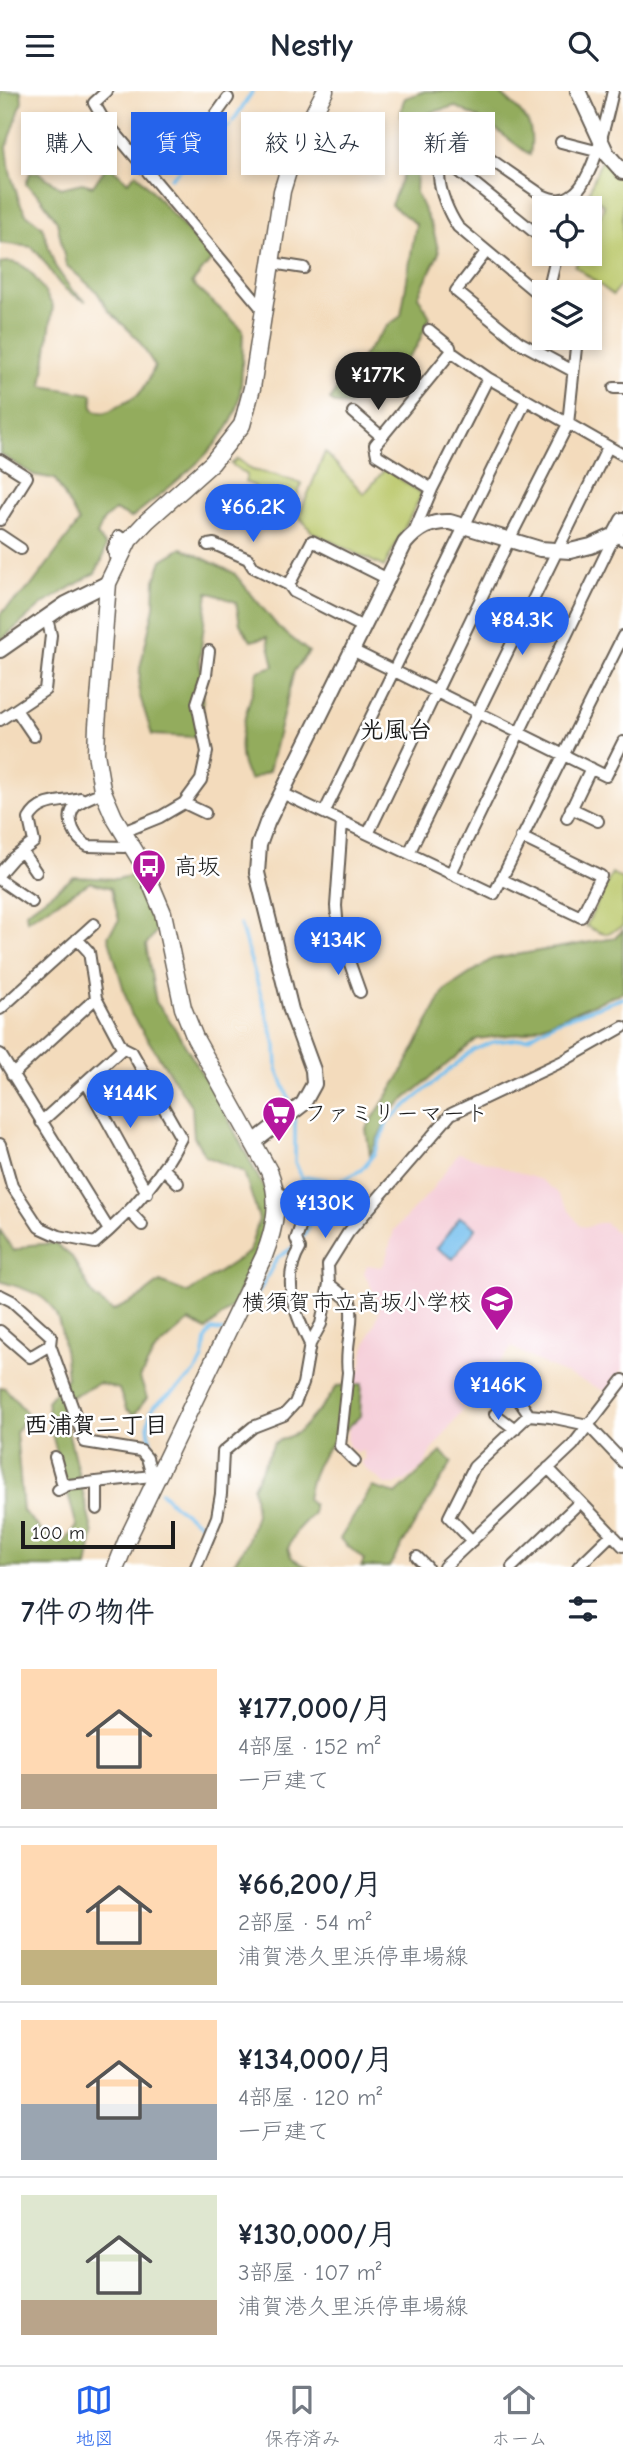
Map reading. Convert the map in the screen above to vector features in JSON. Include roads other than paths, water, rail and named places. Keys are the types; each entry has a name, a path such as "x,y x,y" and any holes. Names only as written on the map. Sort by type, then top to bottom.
{"main road":[{"path":"116,1567 154,1477 270,1243 275,1217 275,1191 269,1171 254,1142 195,1038 176,981 163,913 153,887 103,792 96,753 108,583 130,540 147,521 212,463 242,425 247,411 282,191 288,167 325,91"}],"street":[{"path":"107,91 94,103 102,117 264,311"},
{"path":"578,91 598,146 623,173"},
{"path":"495,163 542,195 561,200 573,195 583,184 598,146 614,91"},
{"path":"218,112 228,98"},
{"path":"561,142 598,146"},
{"path":"438,175 441,194 450,216 486,253 532,289"},
{"path":"464,175 532,230"},
{"path":"486,253 456,291 519,342 573,371"},
{"path":"272,263 304,268"},
{"path":"429,330 450,347 451,352 488,378 623,455"},
{"path":"368,834 509,540 568,424 576,350"},
{"path":"432,489 377,454 374,446 451,352"},
{"path":"413,534 432,489 488,378"},
{"path":"324,813 526,400"},
{"path":"353,412 382,437"},
{"path":"409,853 608,447"},
{"path":"0,460 27,477 0,520"},
{"path":"451,873 619,537 623,520"},
{"path":"254,1142 303,1104 314,1084 313,1070 291,1010 257,873 259,845 405,543 426,525 438,521 557,551 570,551 619,537"},
{"path":"0,535 21,549"},
{"path":"117,564 113,549 120,536"},
{"path":"289,585 312,541 386,578"},
{"path":"208,545 214,544 248,559 253,567 289,585 294,592 363,627"},
{"path":"0,650 84,594 108,583"},
{"path":"0,720 46,690 51,635 47,618"},
{"path":"282,793 494,894 623,636"},
{"path":"352,650 606,776 623,742"},
{"path":"103,792 75,805 69,816 75,834 84,844 124,847 127,838 184,803 201,780 207,752 197,703 206,675 209,651"},
{"path":"17,711 34,736"},
{"path":"591,768 569,813 598,821"},
{"path":"0,873 13,858 34,842 29,819 40,806 48,802 80,797 83,800"},
{"path":"184,803 205,813"},
{"path":"342,822 336,906 338,930 360,992"},
{"path":"501,879 581,917 601,876 522,837"},
{"path":"23,853 36,871"},
{"path":"0,880 32,902"},
{"path":"0,1009 93,924"},
{"path":"0,1144 12,1186 34,1227 60,1236 95,1243 146,1193 181,1138 132,1052 123,1048 96,998 89,952 77,939"},
{"path":"12,1075 96,998"},
{"path":"196,1567 216,1517 221,1494 223,1452 253,1427 284,1415 295,1403 303,1384 310,1344 321,1324 329,1284 328,1265 348,1233 451,1114 563,1061 623,1027"},
{"path":"41,1122 123,1048"},
{"path":"0,1054 109,1230"},
{"path":"86,1081 146,1193"},
{"path":"163,1168 178,1183"},
{"path":"2,1194 12,1186"},
{"path":"275,1191 296,1202 301,1208 303,1220 297,1244 300,1249 289,1272 299,1323 310,1344"},
{"path":"128,1211 142,1225"},
{"path":"329,1284 350,1301 353,1317 346,1363 348,1372 340,1446 355,1461"},
{"path":"290,1286 303,1285"},
{"path":"0,1295 12,1301 51,1336 50,1345 85,1442 141,1451 147,1458 154,1477 63,1487 55,1457"},
{"path":"0,1331 30,1357 50,1345"},
{"path":"484,1385 494,1374 512,1389 529,1415"},
{"path":"444,1567 573,1445 622,1383"},
{"path":"495,1414 515,1429"},
{"path":"529,1415 588,1425 623,1462"},
{"path":"472,1541 449,1517 474,1467 529,1415"},
{"path":"548,1468 623,1546"},
{"path":"97,1483 97,1509"},
{"path":"512,1567 580,1502"},
{"path":"578,1567 612,1534"},
{"path":"417,1557 427,1567"}],"water":[{"path":"460,1217 476,1228 453,1259 437,1248"}],"waterway":[{"path":"233,121 253,91"},
{"path":"171,178 230,125"},
{"path":"240,924 276,1046 277,1069 290,1102"},
{"path":"300,1240 312,1215 299,1189 302,1178 334,1181 345,1179 361,1170 374,1154 388,1121 473,1050 493,1042 528,1038 555,1022 623,998"},
{"path":"295,1119 295,1162 302,1178"},
{"path":"258,1294 277,1258 295,1246"},
{"path":"152,1459 148,1421 154,1406 181,1386 199,1367 207,1337 212,1330 222,1331"},
{"path":"161,1492 203,1526 192,1565"}],"place":[{"name":"高坂","path":"149,896"},
{"name":"ファミリーマート","path":"279,1143"},
{"name":"横須賀市立高坂小学校","path":"497,1332"}],"district":[{"name":"光風台","path":"396,730"},
{"name":"西浦賀二丁目","path":"96,1425"}]}
